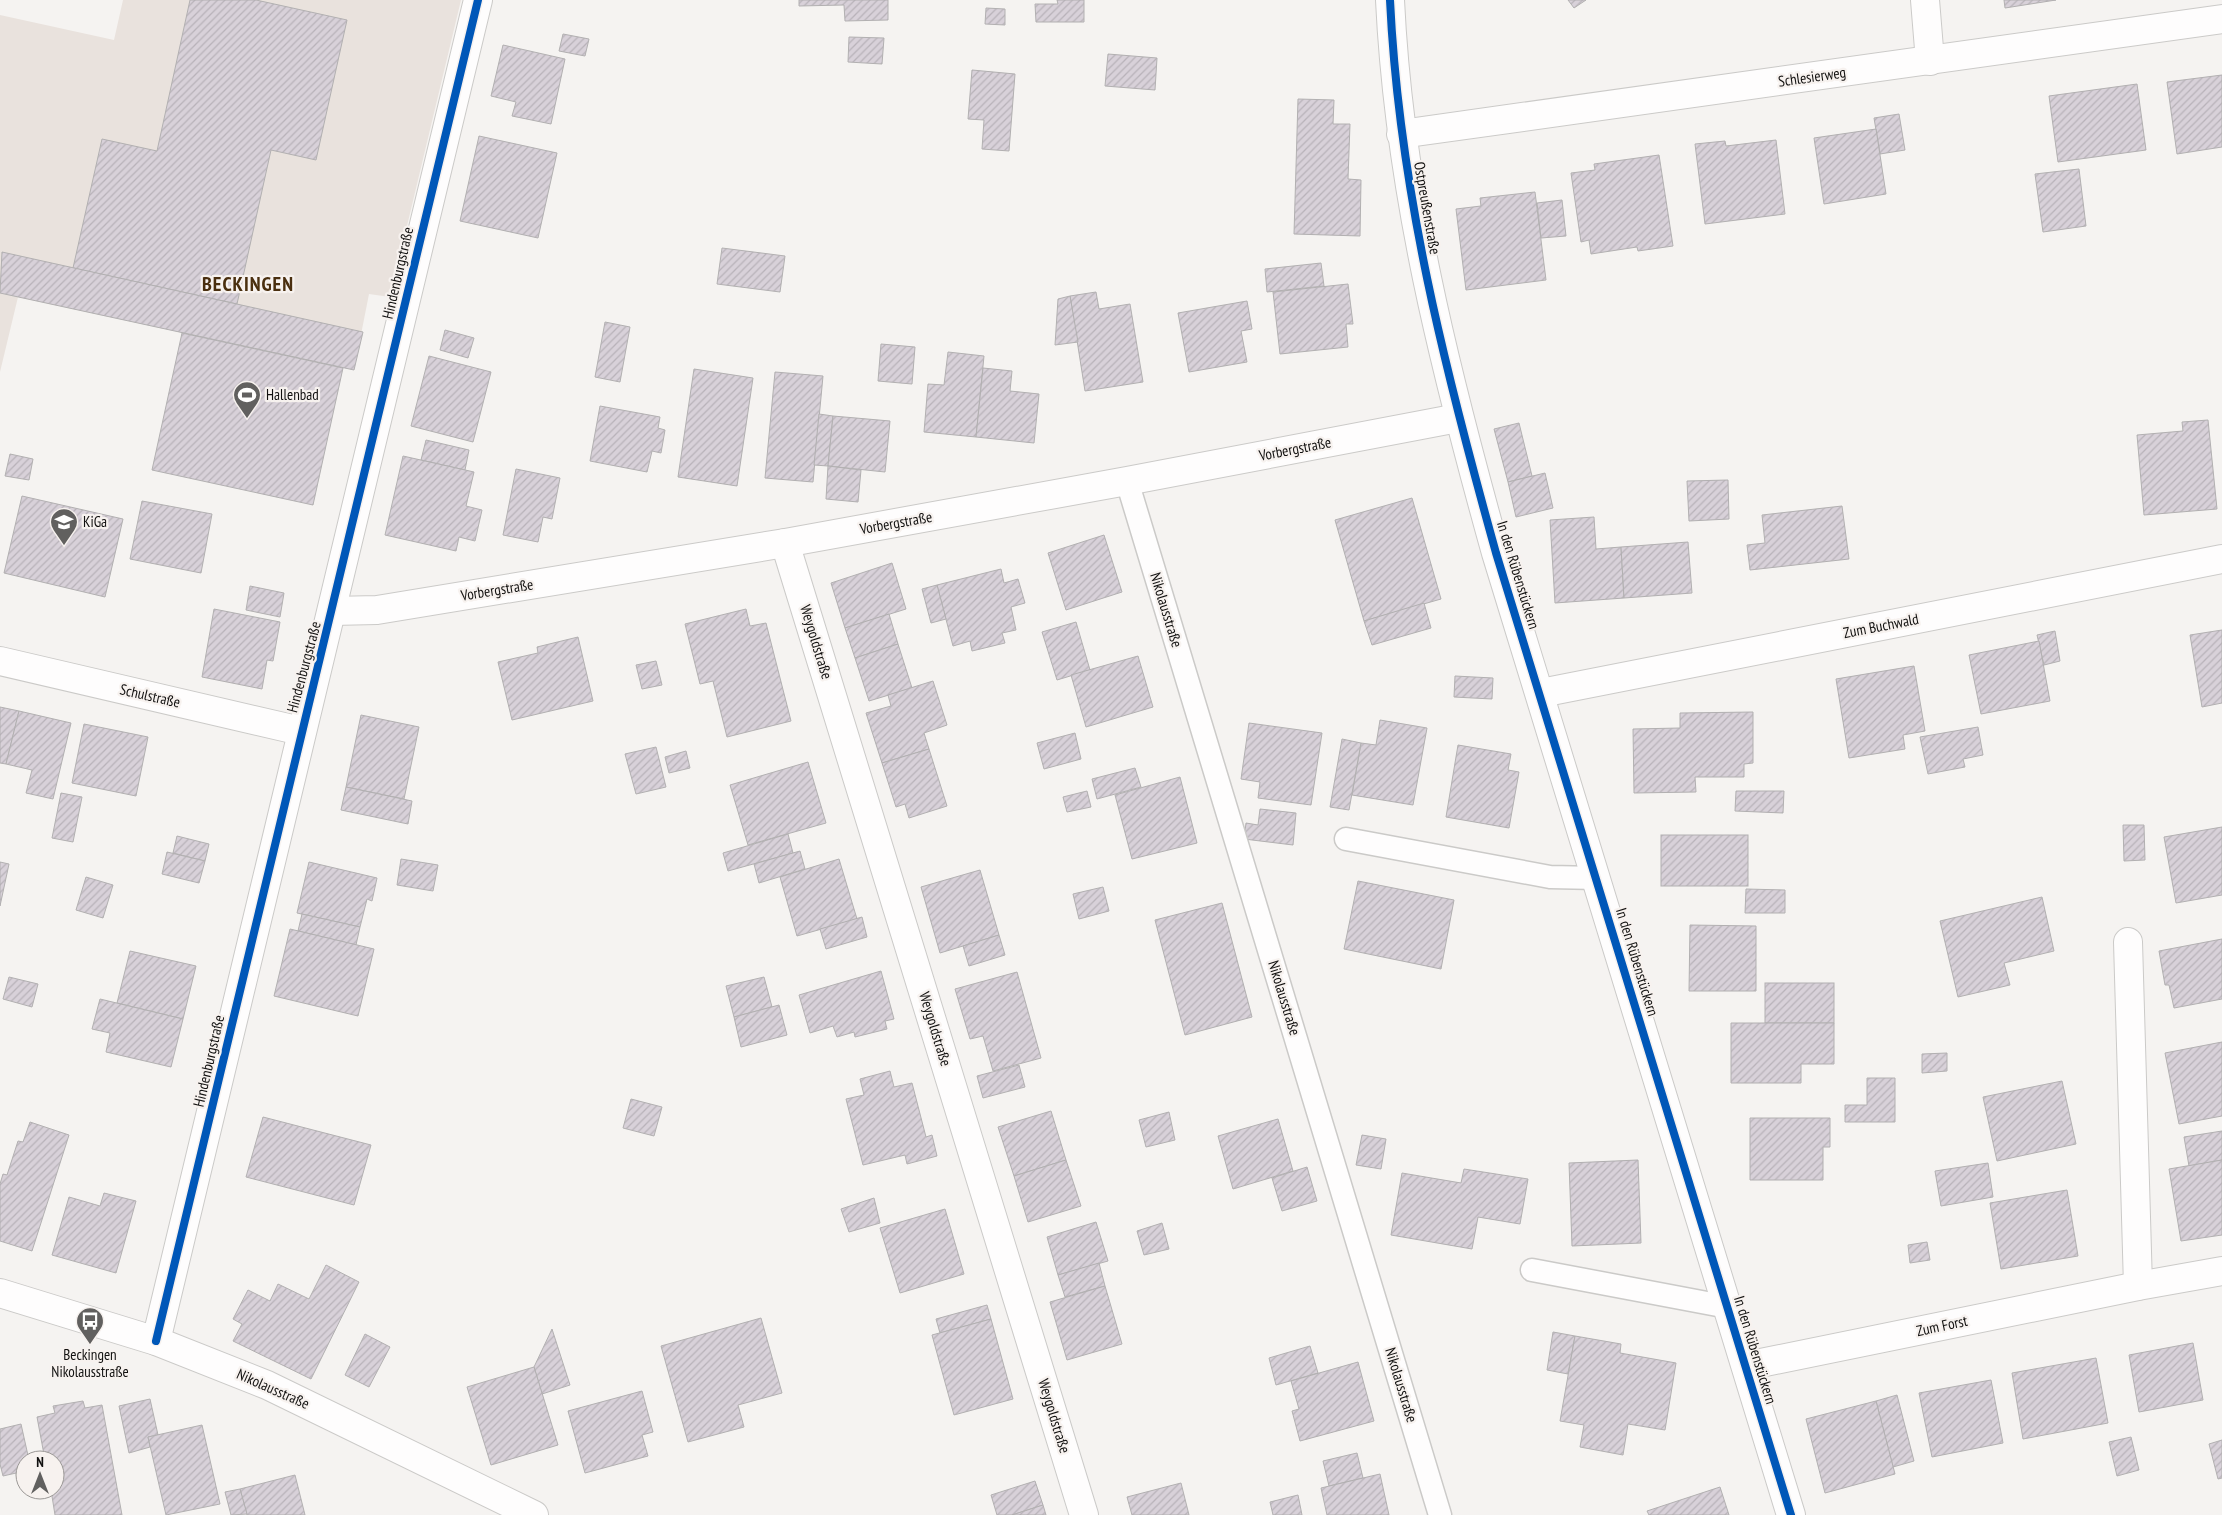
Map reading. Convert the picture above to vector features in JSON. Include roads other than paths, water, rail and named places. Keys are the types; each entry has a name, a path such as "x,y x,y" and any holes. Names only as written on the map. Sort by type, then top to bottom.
{"street":[{"name":"Hindenburgstraße","path":"156,1341 478,0"},
{"name":"Ostpreußenstraße","path":"1390,0 1401,134 1424,272 1458,418"},
{"path":"1925,0 1930,61"},
{"name":"Schlesierweg","path":"1401,134 1930,61 2222,18"},
{"name":"Vorbergstraße","path":"332,612 378,610 785,543 1458,418"},
{"name":"In den Rübenstückern","path":"1458,418 1496,553 1791,1515"},
{"name":"Weygoldstraße","path":"785,543 1084,1515"},
{"name":"Zum Buchwald","path":"1540,694 2222,559"},
{"name":"Schulstraße","path":"0,660 301,731"},
{"path":"2128,942 2138,1286"},
{"name":"Zum Forst","path":"1746,1366 2138,1286 2222,1271"},
{"name":"Nikolausstraße","path":"0,1293 156,1341 267,1385 534,1515"}],"lane":[{"name":"Nikolausstraße","path":"1127,481 1440,1515"},
{"path":"1346,839 1550,877 1597,878"},
{"name":"In den Rübenstückern","path":"1532,1270 1728,1307"}],"place":[{"name":"Hallenbad","path":"247,419"},
{"name":"KiGa","path":"64,546"},
{"name":"Beckingen Nikolausstraße","path":"90,1345"}],"district":[{"name":"BECKINGEN","path":"248,284"}]}
